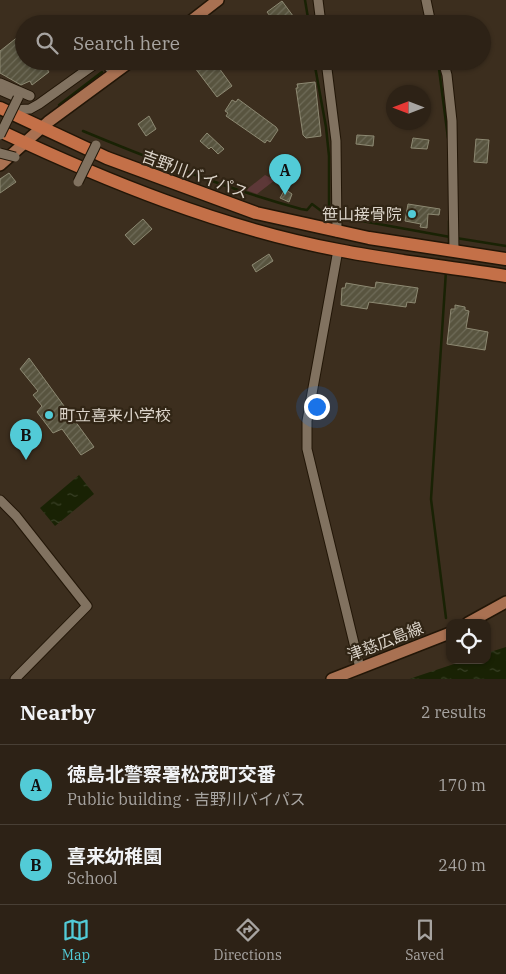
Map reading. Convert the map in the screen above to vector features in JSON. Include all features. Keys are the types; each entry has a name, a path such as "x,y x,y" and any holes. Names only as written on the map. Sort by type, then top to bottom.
{"highway":[{"name":"吉野川バイパス","path":"1,109 107,158 256,214 337,232 506,259"},
{"name":"吉野川バイパス","path":"0,131 96,174 171,202 249,227 338,250 506,276"}],"main road":[{"path":"199,15 218,0"},
{"path":"0,165 42,128 117,70"},
{"path":"475,619 506,602"},
{"name":"津慈広島線","path":"332,679 446,635"}],"street":[{"path":"318,0 320,15"},
{"path":"426,0 428,15"},
{"path":"1,109 24,109 39,104 87,70"},
{"path":"327,70 336,140 337,232"},
{"path":"446,70 452,121 454,251"},
{"path":"0,83 30,96"},
{"path":"0,90 18,98 0,135"},
{"path":"78,182 96,146"},
{"path":"0,153 15,156"},
{"path":"338,250 307,421 307,449 360,668"},
{"path":"0,500 16,516 87,606 15,679"}],"shaded area":[{"path":"265,175 275,180 257,194 246,190"}],"water":[{"path":"79,475 94,494 55,526 40,508"},
{"path":"506,647 506,679 409,679 454,664 491,664 491,652"}],"building":[{"path":"282,1 292,15 269,15 267,12"},
{"path":"15,39 15,70 48,70 49,72 32,85 30,81 21,85 0,73 0,51"},
{"path":"197,70 220,70 232,86 217,97"},
{"path":"315,82 321,136 306,138 303,135 296,88 298,88 297,84"},
{"path":"238,99 276,127 278,130 270,142 267,140 265,143 226,116 228,113 225,111 232,100 236,102"},
{"path":"149,116 156,129 146,136 138,124"},
{"path":"207,133 224,149 218,154 211,147 209,149 200,141"},
{"path":"357,135 374,136 373,146 356,144"},
{"path":"413,138 429,140 427,149 411,148"},
{"path":"476,139 489,140 487,163 474,162"},
{"path":"9,173 16,182 0,193 0,179"},
{"path":"285,189 292,194 289,202 280,198"},
{"path":"408,204 440,209 439,215 428,214 427,228 420,227 421,224 405,221"},
{"path":"143,219 152,229 134,245 125,235"},
{"path":"269,254 273,261 256,272 252,265"},
{"path":"376,282 418,288 415,303 407,302 406,307 369,302 367,309 341,305 342,288 345,288 346,283 375,288"},
{"path":"455,305 465,307 465,310 469,311 466,328 488,332 485,350 447,344 451,309 455,309"},
{"path":"29,358 94,447 81,455 62,429 53,433 37,412 42,406 33,395 38,391 20,369"}],"waterway":[{"path":"305,0 308,15"},
{"path":"316,70 329,156 329,214 335,216"},
{"path":"439,70 448,138"},
{"path":"59,105 102,72"},
{"path":"83,131 164,164 218,183 301,209 307,210 312,204 330,215"},
{"path":"340,217 450,237"},
{"path":"449,221 449,245"},
{"path":"456,238 506,246"},
{"path":"446,271 431,499 446,618"}],"place":[{"name":"徳島北警察署松茂町交番","path":"285,195"},
{"name":"笹山接骨院","path":"412,214"},
{"name":"町立喜来小学校","path":"49,415"},
{"name":"喜来幼稚園","path":"26,460"}]}
